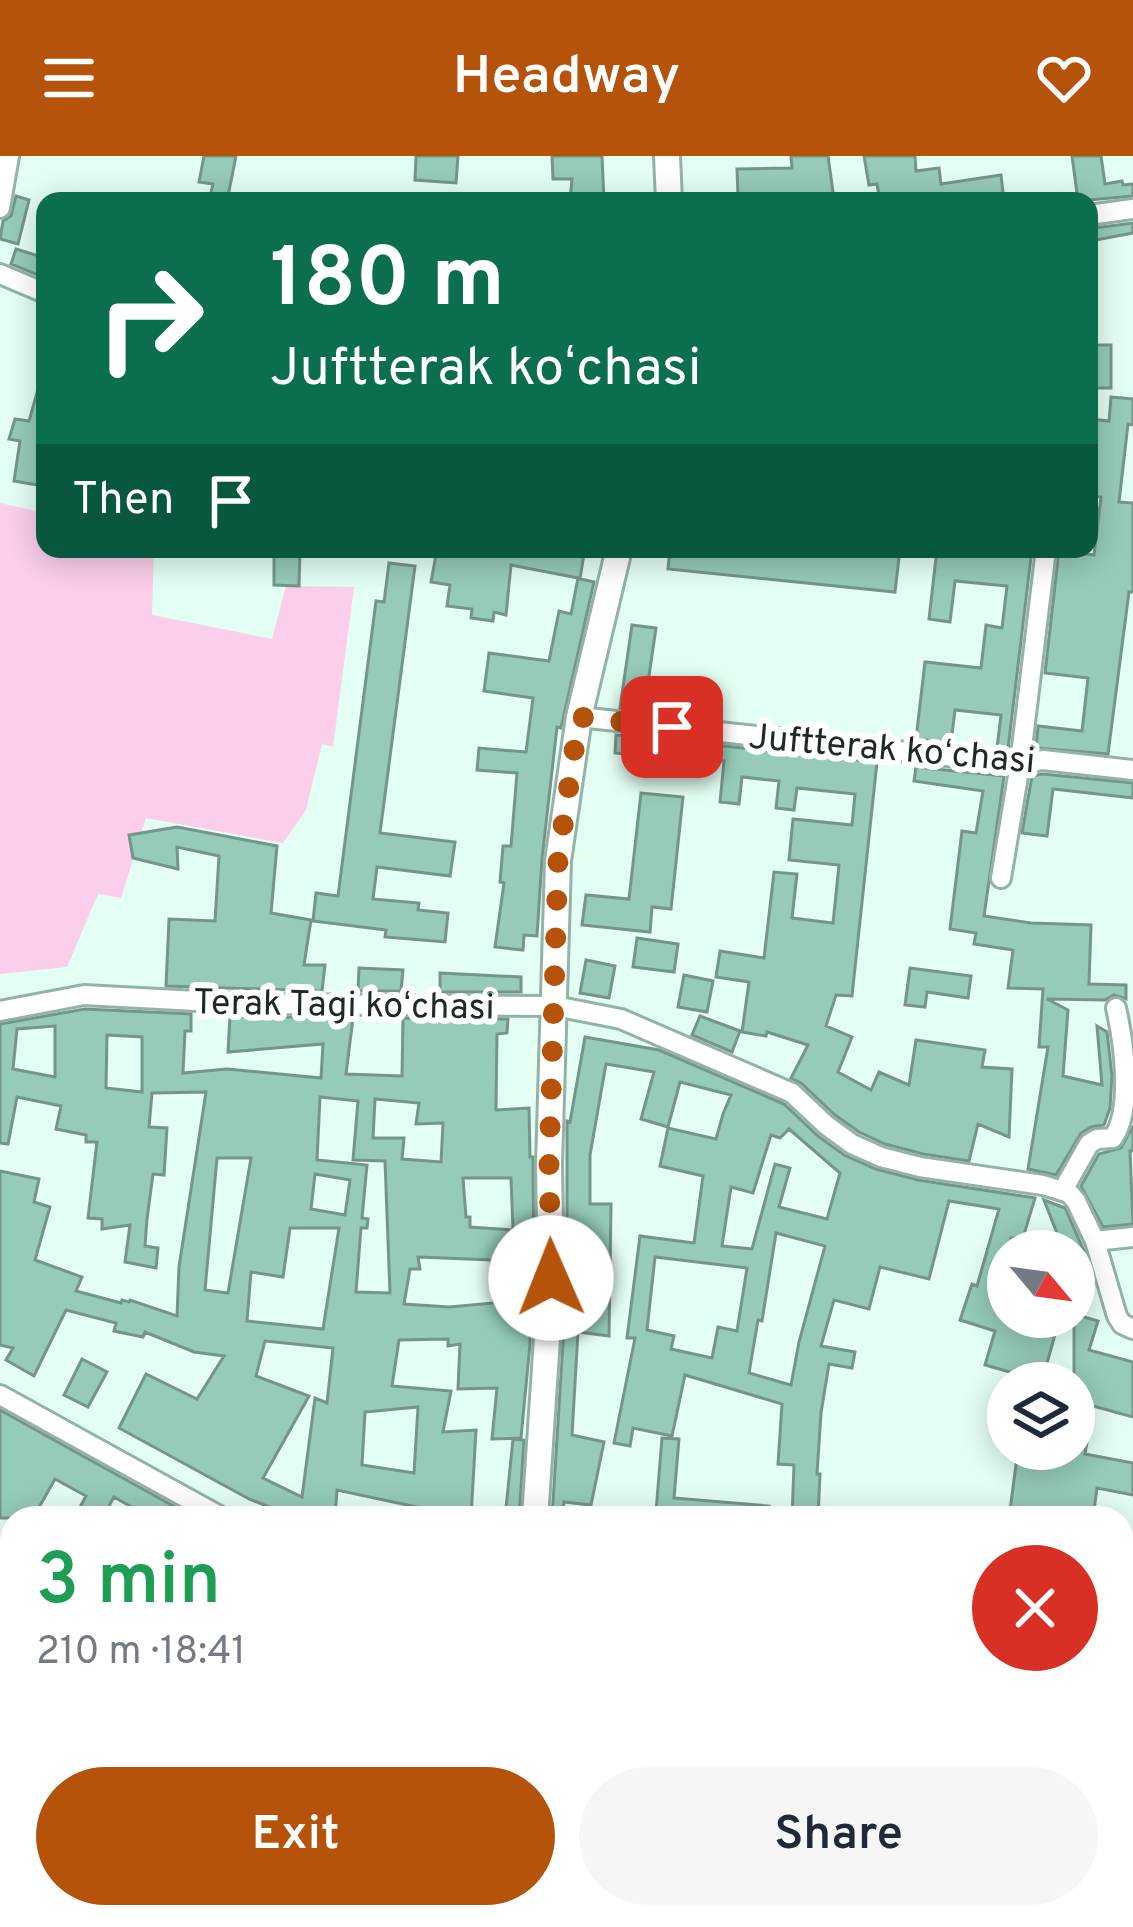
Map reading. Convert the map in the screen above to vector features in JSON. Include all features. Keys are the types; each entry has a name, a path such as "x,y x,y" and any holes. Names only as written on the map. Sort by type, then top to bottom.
{"street":[{"path":"0,208 9,156"},
{"path":"667,156 669,192"},
{"path":"1098,214 1133,208"},
{"path":"0,274 36,289"},
{"path":"536,1506 551,1278 549,1164 558,860 579,717 618,558"},
{"path":"1001,878 1045,558"},
{"name":"Juftterak koʻchasi","path":"579,717 1020,764 1043,760 1133,770"},
{"name":"Terak Tagi koʻchasi","path":"0,1011 84,995 254,1004 555,1006 621,1019 768,1080 792,1093 852,1144 881,1157 1063,1190"},
{"path":"1090,1230 1076,1201 1063,1190 1089,1144 1113,1138 1121,1127 1126,1083 1116,1008"},
{"path":"1133,1237 1095,1240 1117,1316 1133,1329"},
{"path":"0,1395 201,1506"}],"shaded area":[{"path":"0,503 36,511 36,558 154,558 152,615 272,639 286,586 354,587 333,747 322,744 306,810 283,843 146,818 121,898 98,894 67,967 0,974"}],"building":[{"path":"204,156 236,156 229,192 211,192 213,184 199,182"},
{"path":"416,156 458,156 456,183 415,180"},
{"path":"552,156 602,156 604,192 571,192 572,179 553,179"},
{"path":"791,156 828,156 833,192 738,192 737,169 792,168"},
{"path":"864,156 915,156 916,171 939,168 941,184 1001,175 1003,192 878,192 877,184 869,185"},
{"path":"1072,156 1101,156 1105,184 1133,184 1133,196 1098,199 1098,192 1077,192"},
{"path":"16,196 29,200 18,244 0,239"},
{"path":"1133,223 1133,233 1098,240 1098,227"},
{"path":"16,249 36,255 36,274 11,264"},
{"path":"1098,345 1111,345 1111,388 1098,388"},
{"path":"36,396 36,485 14,481 20,441 9,439 15,419 29,421"},
{"path":"1111,397 1133,399 1119,502 1133,503 1133,592 1129,592 1108,754 1036,748 1038,726 1082,731 1088,678 1045,673 1058,558 1098,558 1098,420 1109,421"},
{"path":"274,558 300,558 299,586 274,585"},
{"path":"435,558 583,558 580,579 594,582 561,728 557,727 537,936 524,935 523,950 495,947 504,883 500,882 503,846 511,846 517,773 477,770 479,748 526,752 533,698 484,691 489,653 549,661 559,611 571,614 578,578 511,565 506,615 494,612 493,621 471,618 472,609 447,606 450,585 431,582"},
{"path":"669,558 899,558 895,592 668,569"},
{"path":"936,558 1031,558 1008,749 997,748 1001,715 955,710 951,743 916,739 925,662 981,668 986,625 1002,628 1007,586 955,581 950,622 929,619"},
{"path":"389,563 415,566 380,833 455,842 450,876 377,867 373,899 419,903 418,910 448,913 445,942 385,937 386,930 313,921 316,893 338,896 376,601 384,602"},
{"path":"632,625 656,628 644,710 620,708"},
{"path":"616,735 662,739 661,758 615,753"},
{"path":"686,742 877,762 852,996 836,995 826,1026 852,1037 838,1072 871,1090 879,1072 909,1085 916,1040 985,1050 982,1067 1012,1069 1009,1137 978,1124 969,1161 885,1144 859,1132 791,1078 808,1045 767,1032 766,1036 742,1032 749,982 716,977 720,951 764,958 774,872 797,874 792,918 833,923 839,865 789,860 793,819 852,825 855,794 797,788 794,810 776,808 779,781 742,777 739,804 720,802 724,761 685,757"},
{"path":"916,767 1004,776 984,916 1091,925 1089,984 1126,985 1126,999 1114,995 1105,1000 1047,999 1068,1010 1063,1076 1102,1085 1097,1026 1107,1032 1112,1076 1104,1125 1081,1133 1056,1175 1028,1169 1048,1047 1039,1047 1043,989 1008,988 1013,950 974,944 976,933 950,929 962,831 976,833 983,791 914,781"},
{"path":"1032,776 1133,783 1133,798 1053,789 1047,836 1022,833"},
{"path":"641,793 683,797 671,909 652,907 650,932 582,925 586,895 629,899"},
{"path":"177,827 277,846 271,913 311,920 304,965 325,965 322,991 166,986 169,919 215,921 219,856 177,847 178,869 133,858 129,835"},
{"path":"637,938 678,944 674,972 633,967"},
{"path":"586,960 615,966 609,998 580,993"},
{"path":"359,968 403,970 401,991 358,991"},
{"path":"910,968 971,976 968,998 927,992 925,1007 905,1005"},
{"path":"440,973 521,977 521,992 440,992"},
{"path":"684,975 713,981 707,1012 678,1007"},
{"path":"85,1009 191,1014 191,1031 185,1031 183,1073 227,1069 321,1078 323,1044 228,1052 230,1016 353,1018 346,1074 402,1076 403,1018 508,1019 507,1033 497,1034 496,1110 529,1108 533,1157 534,1278 529,1279 530,1344 521,1438 492,1439 497,1388 458,1389 460,1344 448,1346 448,1339 399,1340 392,1386 451,1391 443,1432 476,1430 472,1506 412,1506 337,1490 336,1506 267,1506 119,1428 146,1374 197,1399 224,1356 194,1352 145,1332 143,1337 114,1331 116,1323 66,1310 34,1376 6,1360 13,1348 0,1345 0,1171 39,1179 34,1202 50,1207 35,1260 82,1277 76,1291 121,1303 130,1300 177,1316 179,1267 206,1092 152,1093 149,1127 167,1128 164,1175 153,1174 147,1219 145,1246 158,1248 156,1268 125,1262 130,1225 102,1229 102,1219 88,1218 97,1142 56,1129 61,1106 17,1097 8,1144 0,1143 0,1024","holes":["55,1026 55,1077 13,1069 17,1029","107,1035 142,1037 142,1092 106,1088","320,1097 358,1101 353,1160 385,1161 390,1293 356,1292 361,1228 367,1228 368,1219 362,1218 367,1165 317,1160","375,1099 419,1103 416,1124 443,1123 441,1162 402,1159 404,1138 373,1138","217,1158 251,1158 228,1293 205,1290","315,1174 350,1180 345,1215 311,1209","463,1178 511,1178 513,1230 470,1227 470,1217 466,1217","290,1228 339,1228 323,1329 247,1321 251,1272 283,1277","418,1257 491,1260 494,1303 404,1304 410,1269 420,1269","265,1341 333,1348 327,1403 315,1398 302,1497 263,1478 309,1396 256,1376","418,1407 414,1473 362,1465 365,1412"]},
{"path":"700,1016 740,1031 732,1052 692,1035"},
{"path":"585,1037 659,1050 784,1104 844,1155 876,1169 1035,1198 1025,1230 993,1230 999,1209 949,1201 929,1279 880,1267 869,1309 834,1300 821,1346 855,1352 852,1368 829,1364 821,1413 819,1506 792,1506 794,1465 778,1464 782,1404 685,1375 672,1436 633,1428 630,1446 614,1443 635,1338 627,1338 640,1236 694,1243 703,1176 660,1166 668,1128 716,1139 731,1095 680,1082 668,1127 641,1119 654,1072 606,1064 590,1155 590,1204 611,1204 609,1336 578,1332 572,1435 604,1442 591,1505 564,1502 564,1506 553,1506 567,1279 567,1121","holes":["789,1129 840,1173 827,1219 779,1207 790,1168 775,1164 752,1249 722,1246 731,1187 753,1193 771,1135 780,1138","776,1233 825,1246 791,1385 749,1373","655,1257 747,1268 737,1331 718,1327 712,1358 671,1349 674,1336 647,1330"]},
{"path":"1133,1126 1133,1224 1103,1227 1081,1186 1099,1154 1121,1148"},
{"path":"1044,1200 1065,1208 1075,1230 1056,1230"},
{"path":"987,1251 987,1328 960,1320 972,1284 977,1286"},
{"path":"993,1338 1054,1338 1047,1362 985,1365"},
{"path":"1074,1338 1093,1338 1089,1350 1133,1362 1133,1417 1095,1407 1095,1362 1074,1362"},
{"path":"82,1359 107,1372 88,1407 64,1395"},
{"path":"0,1410 173,1506 130,1506 114,1497 109,1506 81,1506 86,1496 55,1479 40,1506 0,1506"},
{"path":"662,1438 679,1439 674,1498 769,1506 656,1506"},
{"path":"513,1439 524,1440 520,1506 506,1506"},
{"path":"1095,1456 1133,1463 1133,1495 1097,1488 1095,1506 1011,1506 1015,1470 1095,1470"}],"route":[{"path":"551,1278 549,1164 558,860 579,717 672,727"}]}
